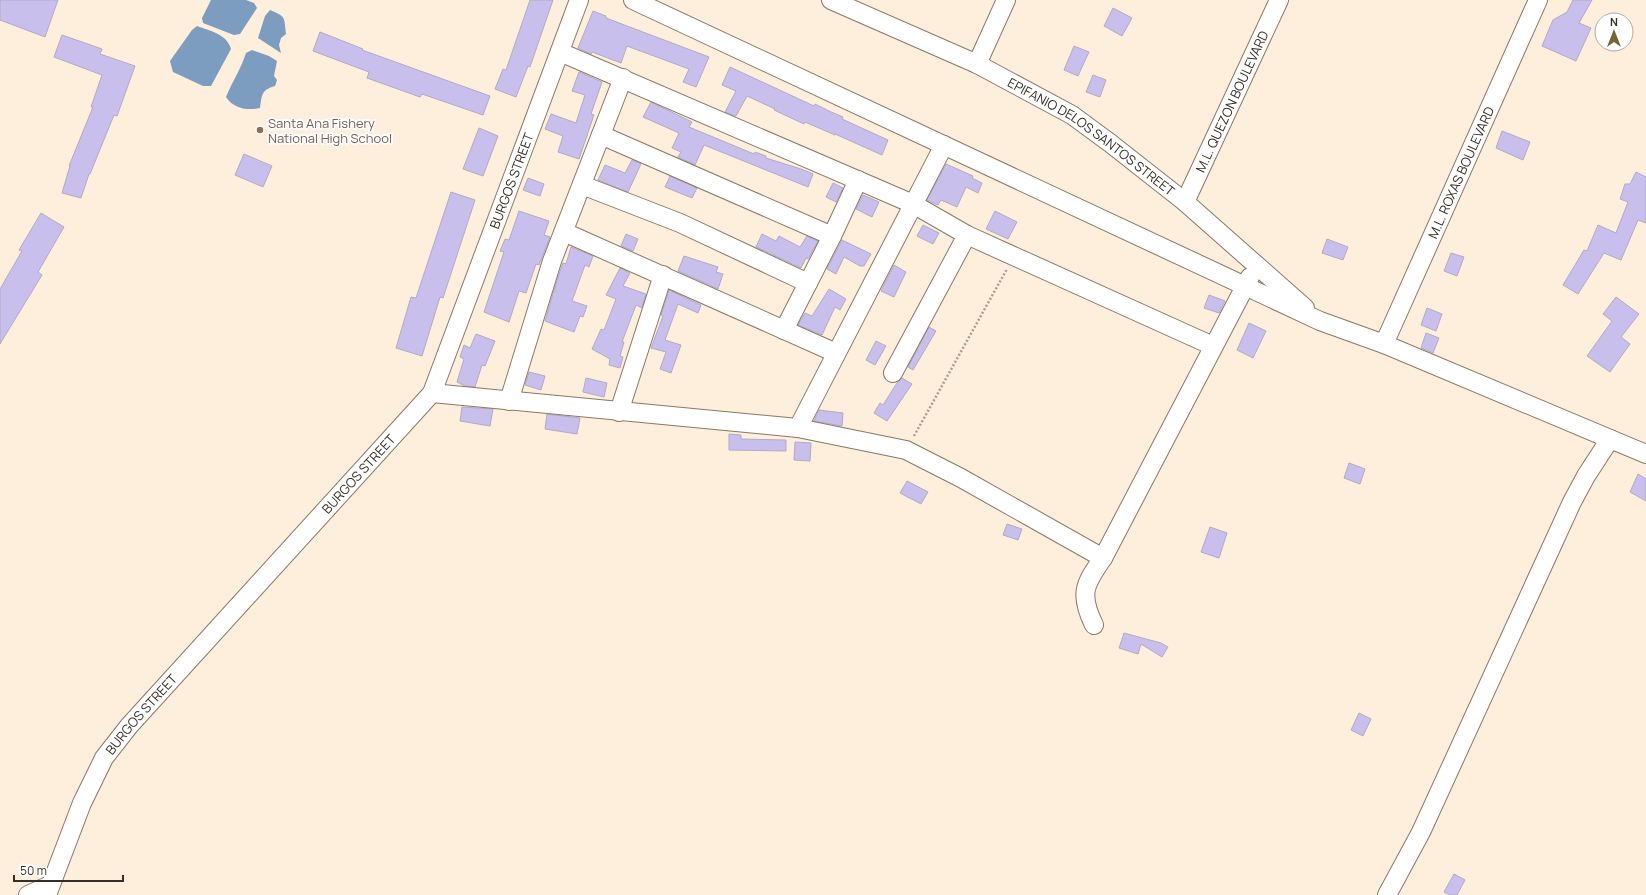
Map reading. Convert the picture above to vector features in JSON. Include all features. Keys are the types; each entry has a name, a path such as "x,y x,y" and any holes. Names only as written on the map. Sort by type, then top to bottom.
{"street":[{"name":"BURGOS STREET","path":"49,890 82,803 104,758 128,726 432,393 580,0"},
{"path":"633,0 1320,321 1384,344 1646,454"},
{"name":"EPIFANIO DELOS SANTOS STREET","path":"831,0 977,64 1072,116 1110,143 1185,202 1320,321"},
{"path":"977,64 1006,0"},
{"name":"M.L. QUEZON BOULEVARD","path":"1185,202 1280,0"},
{"name":"M.L. ROXAS BOULEVARD","path":"1384,344 1538,0"},
{"path":"560,52 624,78 913,204 967,235 1213,346"},
{"path":"509,401 552,261 624,78"},
{"path":"601,135 832,236"},
{"path":"798,428 944,145"},
{"path":"784,330 832,236 858,180"},
{"path":"582,185 680,223 808,283"},
{"path":"564,232 836,353"},
{"path":"893,373 967,235"},
{"path":"1094,625 1086,609 1084,601 1085,590 1213,346 1257,266"},
{"path":"619,412 663,275"},
{"path":"432,393 798,428 906,450 961,478 1103,558"},
{"path":"1387,895 1421,832 1572,502 1586,476 1610,439"},
{"path":"28,895 49,890"}],"path":[{"path":"906,450 1014,257"}],"water":[{"path":"211,0 246,0 254,3 257,8 240,34 234,35 203,23 202,18"},
{"path":"270,10 282,16 284,20 286,34 281,38 279,45 281,53 258,38 265,16"},
{"path":"197,26 222,36 229,44 231,49 211,86 203,86 173,72 170,61 192,30"},
{"path":"252,50 269,56 277,61 274,76 277,80 275,86 267,89 263,94 260,108 245,109 232,104 226,97 242,65 246,53"}],"building":[{"path":"0,0 58,0 45,37 0,20"},
{"path":"530,0 553,0 530,67 528,66 516,97 495,89 503,69 506,70"},
{"path":"1573,0 1592,0 1579,23 1591,28 1576,61 1542,46 1553,20 1567,12"},
{"path":"1113,8 1132,18 1122,36 1104,26"},
{"path":"593,11 606,16 606,18 709,57 696,87 683,82 689,69 627,46 621,63 592,52 591,54 578,48"},
{"path":"320,32 363,49 362,50 490,96 483,115 422,94 420,97 367,78 369,72 313,51"},
{"path":"62,35 102,49 100,54 135,66 117,116 114,115 89,174 81,198 62,193 69,166 93,107 91,107 102,75 54,57"},
{"path":"1074,46 1089,52 1078,76 1064,70"},
{"path":"730,67 814,106 815,104 843,117 842,119 888,140 882,155 805,122 804,124 747,96 736,116 725,112 736,91 722,85"},
{"path":"579,72 602,82 591,114 594,115 579,159 558,152 563,136 545,129 551,114 576,123 585,95 572,91"},
{"path":"1093,75 1106,80 1100,97 1086,92"},
{"path":"651,102 692,122 689,127 754,154 755,152 766,156 766,158 813,174 808,187 704,145 695,165 678,157 681,152 672,148 679,133 643,117"},
{"path":"479,128 498,136 483,176 463,169"},
{"path":"1502,131 1530,142 1523,160 1496,148"},
{"path":"244,154 272,166 263,187 235,175"},
{"path":"632,160 641,164 628,192 598,180 605,165 625,173"},
{"path":"946,164 973,176 972,178 982,183 978,193 966,187 957,207 941,200 938,205 927,200"},
{"path":"1636,172 1646,177 1646,223 1638,220 1621,260 1604,253 1578,294 1563,285 1584,250 1587,251 1598,225 1616,233 1628,202 1620,199 1625,184 1630,184"},
{"path":"670,176 697,188 692,198 665,187"},
{"path":"528,178 544,184 540,196 523,190"},
{"path":"833,183 843,188 836,202 826,197"},
{"path":"451,192 475,200 443,298 440,297 422,356 396,348 411,297 416,298"},
{"path":"863,195 879,202 872,217 856,209"},
{"path":"519,211 549,221 544,235 550,237 539,265 536,264 526,293 519,291 509,322 484,312 504,252 500,251 505,239 509,240"},
{"path":"995,211 1017,222 1008,239 986,229"},
{"path":"41,213 64,227 38,272 42,275 0,344 0,289 22,251 19,250"},
{"path":"923,225 939,233 933,244 917,236"},
{"path":"626,234 638,239 633,251 621,246"},
{"path":"762,234 776,241 779,236 800,247 807,236 818,241 801,268 756,247"},
{"path":"1327,239 1348,247 1343,260 1322,253"},
{"path":"842,240 871,254 864,266 860,266 844,257 836,274 827,269"},
{"path":"571,247 593,256 589,267 585,265 572,301 587,306 583,317 580,316 574,332 545,321 558,277 563,263 566,264"},
{"path":"1451,253 1464,257 1457,276 1444,271"},
{"path":"684,256 718,267 716,272 723,274 718,289 678,271"},
{"path":"894,265 906,272 894,297 881,291"},
{"path":"620,268 630,273 623,286 646,294 642,308 636,305 622,342 624,342 620,356 623,357 620,368 609,365 610,359 592,349 601,329 604,330 616,299 606,295"},
{"path":"829,289 846,299 840,310 835,307 822,335 798,325 805,313 812,316"},
{"path":"669,290 701,305 698,313 678,304 665,340 681,345 671,373 660,369 666,352 651,348 663,316 661,315"},
{"path":"1209,295 1225,301 1219,313 1204,308"},
{"path":"1616,297 1639,314 1621,337 1630,344 1610,372 1587,356 1612,321 1603,314"},
{"path":"1427,308 1442,314 1436,331 1421,325"},
{"path":"1249,323 1266,331 1253,358 1237,350"},
{"path":"929,327 936,331 913,370 908,367"},
{"path":"1426,333 1439,338 1433,353 1421,348"},
{"path":"476,334 495,341 485,366 482,365 475,387 465,386 457,382 464,359 460,357 464,345 470,348"},
{"path":"876,341 886,346 875,365 866,360"},
{"path":"529,372 545,376 541,390 525,385"},
{"path":"586,378 607,383 604,397 583,392"},
{"path":"902,378 912,384 887,421 874,413 880,403 883,405 897,383"},
{"path":"462,407 493,409 490,426 460,421"},
{"path":"819,410 843,413 842,426 814,421"},
{"path":"547,414 580,418 577,434 545,429"},
{"path":"729,434 741,435 741,439 786,440 786,451 729,450"},
{"path":"795,442 811,443 810,461 794,460"},
{"path":"1349,463 1365,469 1360,484 1344,478"},
{"path":"1638,474 1646,479 1646,501 1630,492"},
{"path":"907,481 928,492 921,504 900,493"},
{"path":"1007,524 1022,529 1018,540 1003,535"},
{"path":"1210,527 1227,533 1219,558 1201,552"},
{"path":"1124,633 1161,643 1168,647 1162,657 1141,644 1138,654 1119,648"},
{"path":"1359,713 1371,719 1363,736 1351,730"},
{"path":"1454,874 1465,880 1457,895 1450,895 1444,892"}],"place":[{"name":"Santa Ana Fishery National High School","path":"260,130"}]}
